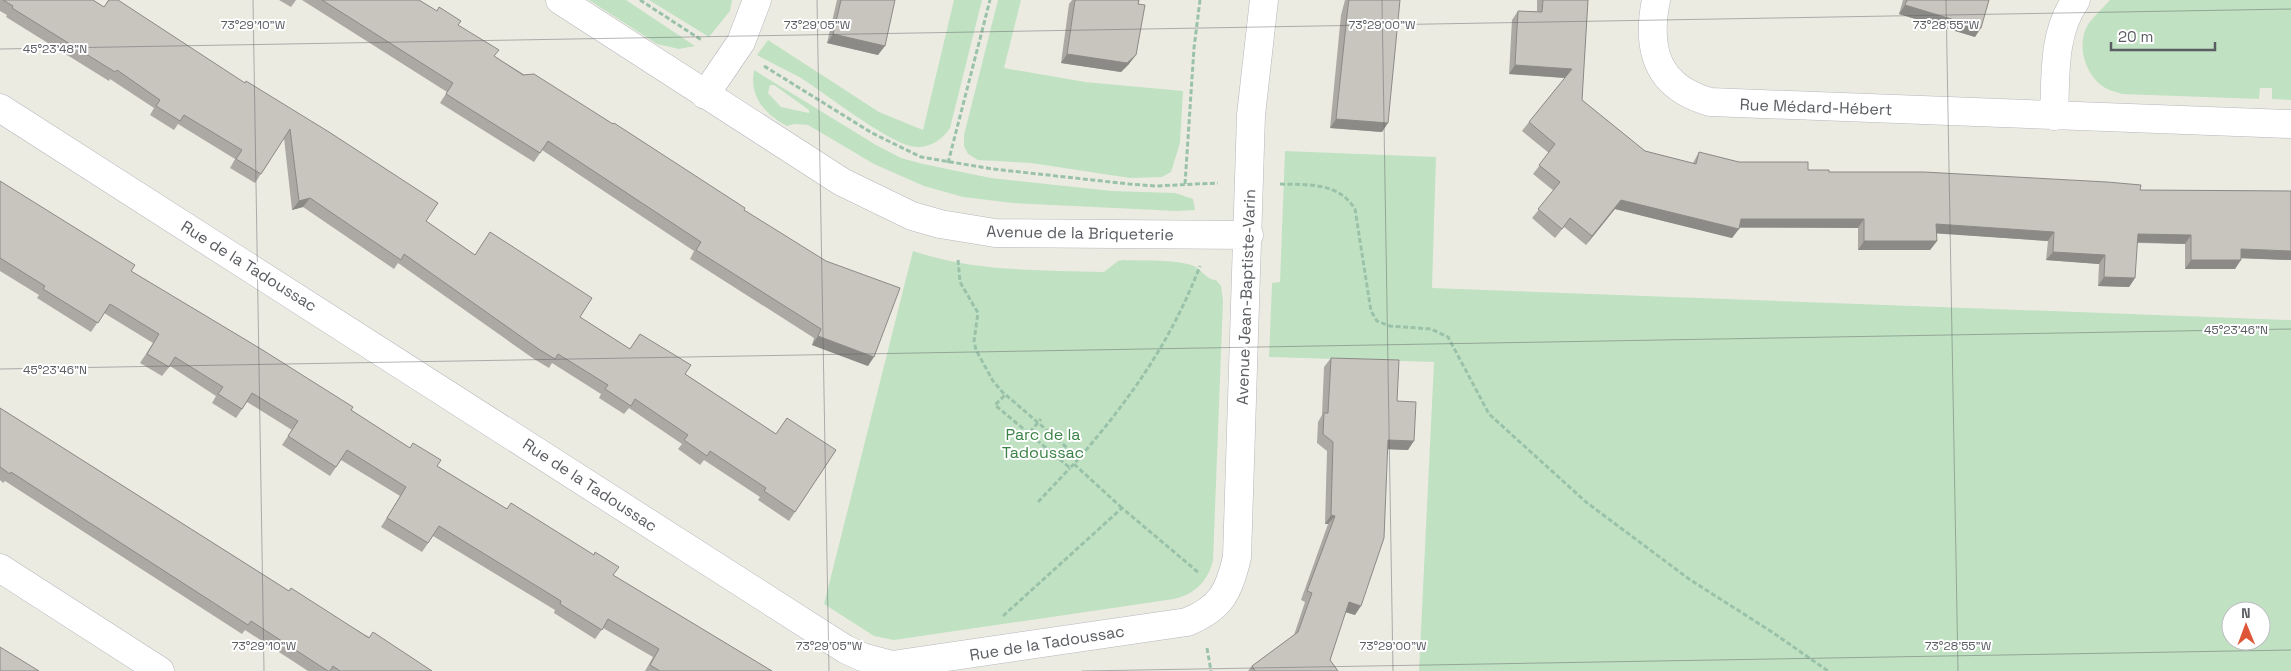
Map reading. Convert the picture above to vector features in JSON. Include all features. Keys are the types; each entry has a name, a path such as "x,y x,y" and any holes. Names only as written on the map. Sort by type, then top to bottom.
{"street":[{"name":"Avenue de la Briqueterie","path":"560,0 842,182 892,208 940,224 995,233 1132,232 1248,235"},
{"path":"706,95 741,42 757,0"},
{"name":"Avenue Jean-Baptiste-Varin","path":"1216,586 1237,557 1251,114 1264,0"},
{"name":"Rue Médard-Hébert","path":"1656,0 1652,18 1653,50 1666,77 1693,98 1710,102 2291,124"},
{"path":"2054,116 2060,32 2068,11 2076,0"},
{"name":"Rue de la Tadoussac","path":"0,108 845,649 862,657 892,665 912,663 1187,622 1204,615 1215,607 1216,586"},
{"path":"0,568 160,671"}],"path":[{"path":"640,0 703,42"},
{"path":"948,162 990,0"},
{"path":"1186,184 1194,48 1200,0"},
{"path":"756,61 872,133 921,157 1129,184 1155,186 1214,183"},
{"path":"1280,184 1317,185 1334,189 1348,198 1355,209 1371,311 1377,321 1390,326 1432,329 1448,337 1489,414 1586,502 1689,579 1772,632 1828,671"},
{"path":"958,259 960,282 978,313 974,342 976,350 993,381 1005,395 1039,420 1079,458"},
{"path":"1038,502 1074,464 1132,395 1167,340 1201,265"},
{"path":"1005,395 995,405 1070,468"},
{"path":"1025,438 1039,420"},
{"path":"1074,464 1122,508 1216,586"},
{"path":"998,620 1122,508"},
{"path":"1206,640 1210,671"}],"green space":[{"path":"589,0 626,0 695,46 679,49 657,44"},
{"path":"649,0 732,0 730,11 709,37"},
{"path":"954,0 982,0 950,128 944,136 928,146 907,145 893,139 860,119 801,78 757,55 768,40 879,112 923,130"},
{"path":"998,0 1021,0 1004,68 1085,82 1183,91 1180,143 1171,172 1162,177 1130,178 1031,163 978,160 968,154 964,146 964,135"},
{"path":"2110,0 2291,0 2291,100 2272,99 2272,88 2260,88 2259,99 2122,94 2107,89 2099,84 2088,68 2084,59 2083,40 2089,23"},
{"path":"754,70 876,145 901,158 991,178 1112,191 1175,193 1193,199 1195,210 1176,211 1013,203 963,197 924,186 874,164 808,125 794,124 787,126 772,116 760,104 756,96 753,80","holes":["770,85 774,85 809,110 809,113 781,107 768,93"]},
{"path":"1285,151 1436,157 1432,288 2291,320 2291,671 1419,671 1434,362 1269,357 1272,283 1280,282"},
{"name":"Parc de la Tadoussac","path":"913,251 960,263 1032,270 1104,272 1118,261 1123,260 1169,261 1194,266 1213,280 1216,280 1221,286 1223,301 1213,561 1204,581 1199,586 1188,594 1174,599 894,640 874,636 824,604"}],"building":[{"path":"3,0 93,0 104,7 109,0 118,0 245,83 246,81 329,132 438,203 426,221 475,255 490,232 592,298 580,317 630,349 640,334 691,365 685,374 776,434 787,418 836,450 795,512 764,491 766,488 710,451 707,456 684,440 688,435 635,399 631,406 605,389 608,385 558,354 555,359 540,350 404,254 401,260 310,198 299,201 290,129 261,174 236,159 242,150 184,115 180,121 156,106 160,100 117,70 115,72 12,8 13,6"},
{"path":"322,0 419,0 437,11 439,7 461,21 458,25 499,50 494,56 523,75 534,74 614,123 745,208 744,210 826,261 900,288 874,357 818,336 821,329 696,250 701,242 548,141 540,153 446,94 453,83"},
{"path":"841,0 895,0 885,46 833,34"},
{"path":"1075,0 1139,0 1138,4 1145,5 1136,55 1127,63 1067,54"},
{"path":"1349,0 1400,0 1388,123 1336,119"},
{"path":"1543,0 1588,0 1582,100 1645,151 1696,164 1699,152 1739,162 1808,162 1808,170 1829,170 1829,172 1924,172 2107,182 2141,185 2140,190 2291,191 2291,251 2241,249 2241,260 2191,260 2191,235 2138,234 2135,278 2104,277 2105,255 2053,252 2054,232 1936,224 1937,241 1864,241 1864,219 1741,219 1739,229 1621,200 1592,236 1570,218 1562,229 1538,209 1560,182 1539,165 1555,144 1529,122 1572,69 1515,65 1518,11 1542,12"},
{"path":"1907,0 1989,0 1981,28 1905,5"},
{"path":"0,181 135,265 131,271 353,407 351,410 410,448 413,443 441,460 437,466 507,509 511,503 594,555 595,552 619,567 613,575 772,671 660,671 650,665 659,649 608,619 602,630 560,604 561,601 439,526 428,543 387,518 406,487 347,450 336,467 288,436 298,421 252,393 242,409 218,394 223,387 175,357 169,367 147,354 159,334 110,304 98,323 43,289 45,286 0,258"},
{"path":"1331,358 1399,360 1397,401 1416,402 1414,441 1388,440 1384,538 1361,606 1349,602 1330,660 1338,671 1255,671 1252,666 1298,632 1312,593 1307,591 1335,516 1331,515 1333,442 1323,434 1324,413 1328,413"},
{"path":"0,408 289,591 291,588 369,638 373,632 432,671 340,671 333,666 328,671 251,621 248,625 11,472 10,474 0,467"},
{"path":"0,647 39,671 0,671"}]}
